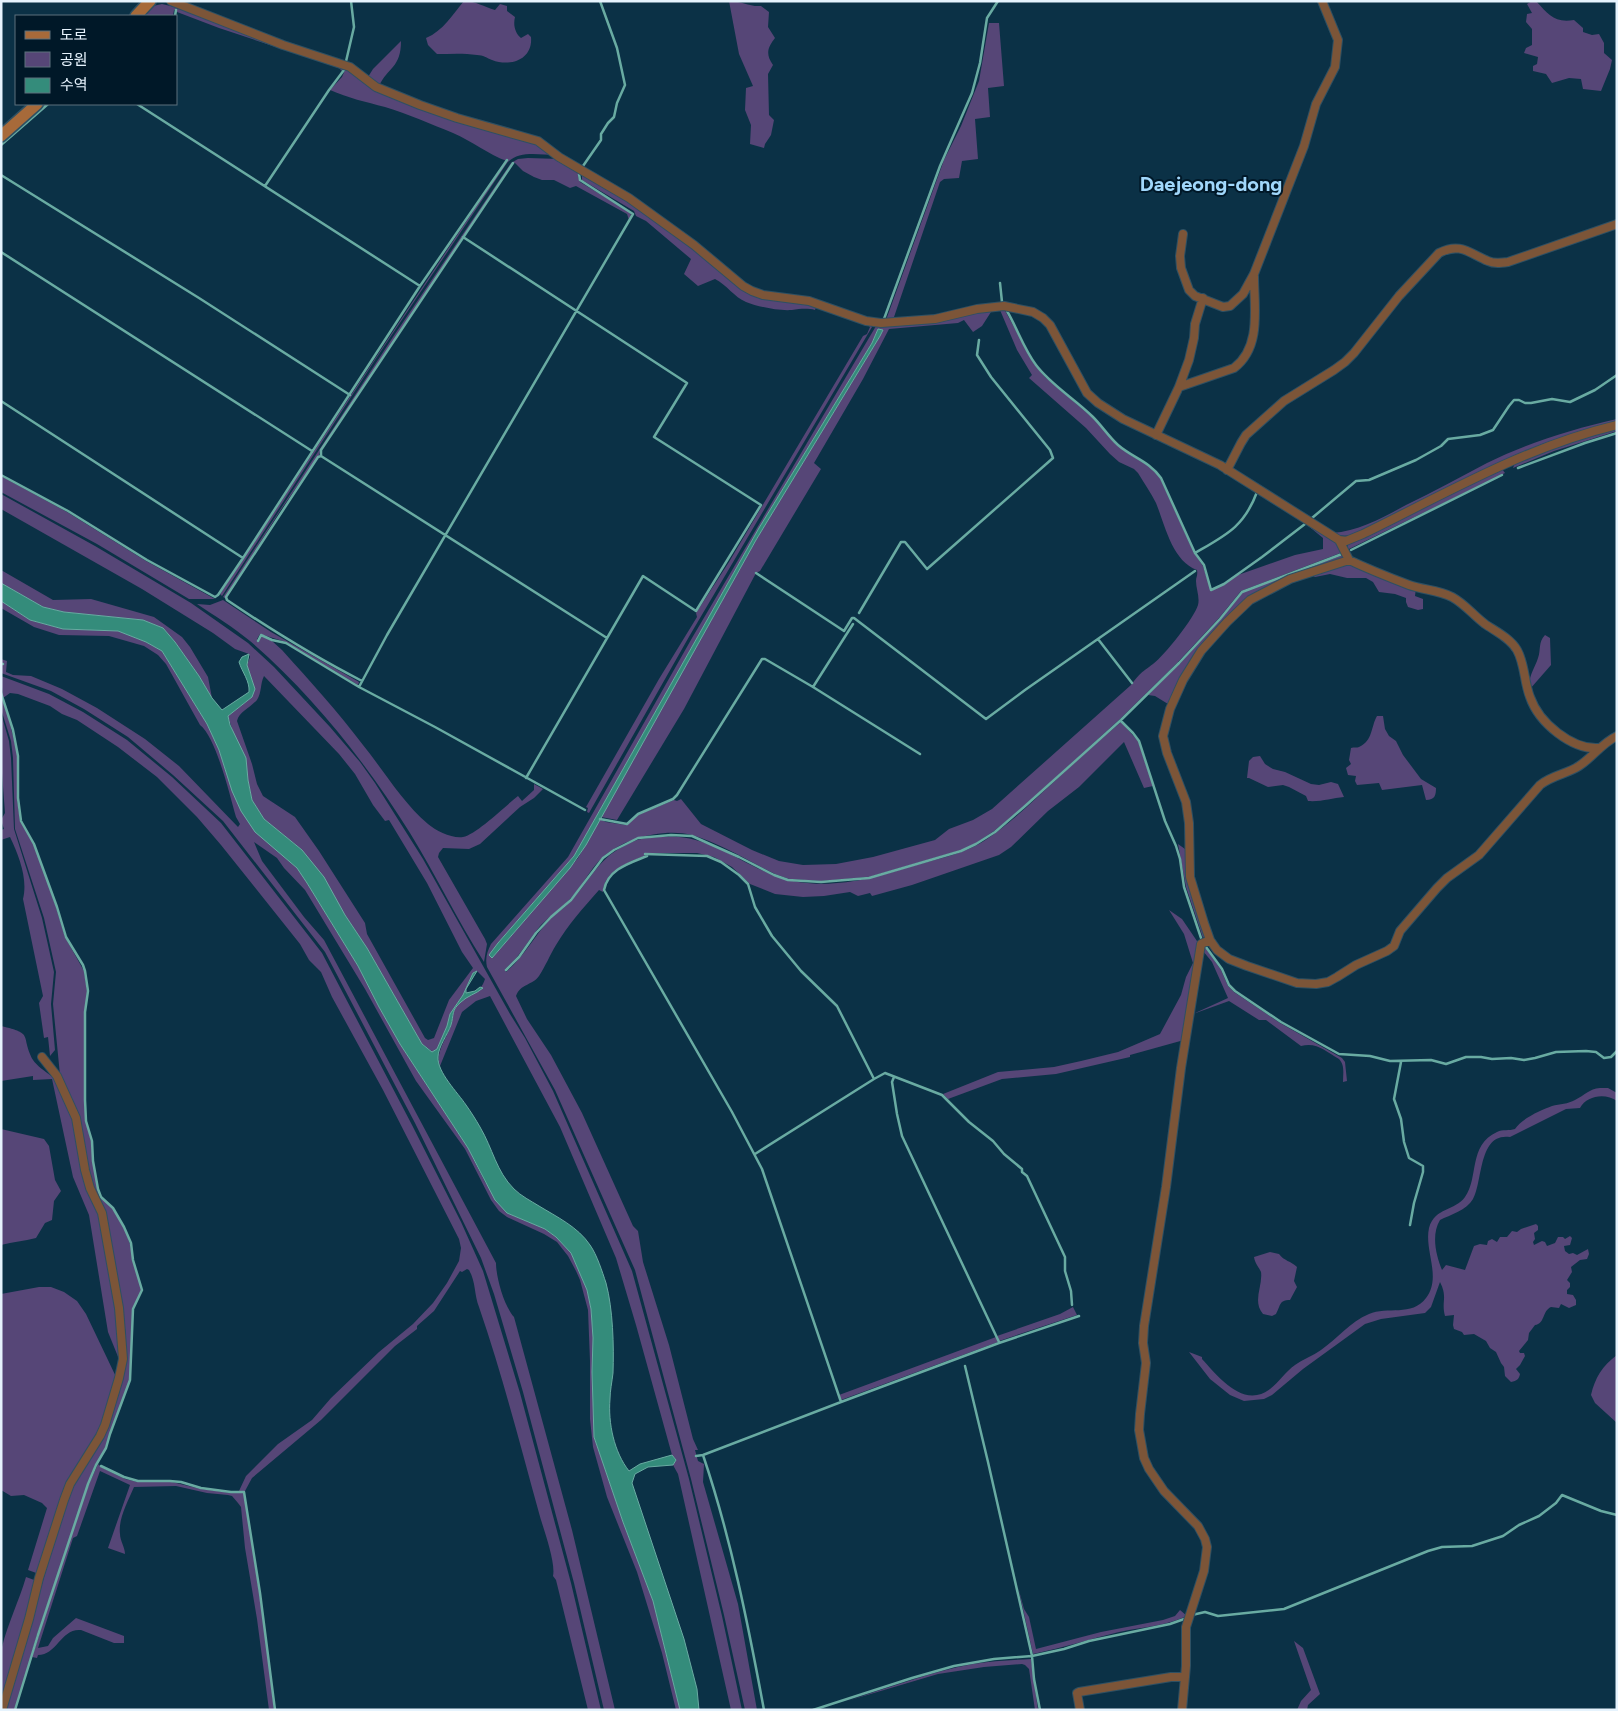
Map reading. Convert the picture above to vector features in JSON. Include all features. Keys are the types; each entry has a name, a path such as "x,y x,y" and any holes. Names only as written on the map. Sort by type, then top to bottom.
{"street":[{"path":"137,15 150,1"},
{"path":"171,1 283,45 350,67 376,87 420,105 457,118 538,141 559,157 636,203 694,245 742,286 763,295 809,301 866,321 881,323 935,320 977,309 1004,306 1033,312 1043,318 1050,326 1092,399 1123,419 1227,470 1340,540 1346,541 1363,534 1518,457 1564,439 1617,425"},
{"path":"1183,234 1180,268 1189,290 1195,296 1224,307 1230,306 1243,294 1254,274 1304,146 1316,104 1335,67 1338,40 1322,1"},
{"path":"1,136 36,105"},
{"path":"1227,470 1246,435 1284,401 1345,362 1399,296 1439,252 1456,248 1472,252 1489,262 1508,262 1617,224"},
{"path":"1179,387 1234,368 1241,363 1249,350 1254,336 1254,274"},
{"path":"1156,435 1179,387 1189,360 1195,324 1203,298"},
{"path":"1340,540 1349,560"},
{"path":"1599,748 1582,747 1572,743 1546,722 1536,710 1530,698 1517,650 1510,641 1483,622 1463,604 1450,596 1409,585 1349,560 1290,579 1250,600 1201,651 1183,680 1170,709 1163,736 1167,753 1186,802 1190,877 1210,940 1217,950 1229,959 1286,980 1307,985 1332,980 1356,965 1394,946 1400,931 1437,888 1447,878 1479,855 1540,785 1548,779 1582,764 1599,748 1617,736"},
{"path":"1182,1710 1186,1627 1204,1570 1208,1547 1198,1526 1164,1491 1148,1469 1141,1443 1140,1414 1146,1363 1143,1343 1144,1326 1166,1187 1182,1068 1202,944 1210,940"},
{"path":"2,1710 39,1578 64,1500 70,1484 100,1436 120,1378 124,1359 119,1308 102,1213 90,1188 85,1170 76,1118 57,1076 42,1057"},
{"path":"1080,1710 1077,1694 1079,1692 1171,1677 1185,1677"}],"green space":[{"path":"464,1 495,10 500,4 507,6 507,11 515,17 514,23 517,34 521,38 528,34 531,37 531,45 524,56 519,60 506,63 479,55 437,54 428,45 426,38 443,27"},
{"path":"729,1 761,6 769,12 768,27 775,38 768,51 773,65 768,74 769,115 774,120 771,135 764,148 750,144 751,125 745,110 746,88 753,86 739,54"},
{"path":"1536,1 1552,17 1567,21 1574,20 1583,28 1583,32 1592,35 1599,34 1604,43 1604,53 1612,60 1601,91 1583,89 1581,79 1569,78 1552,83 1546,74 1533,71 1533,66 1537,64 1538,57 1524,53 1526,48 1532,45 1532,29 1526,22 1527,14 1532,13 1527,4"},
{"path":"162,4 179,8 293,51 343,67 342,71 339,68 219,28 176,10 174,10 173,15 141,15 153,6"},
{"path":"989,23 999,23 1004,86 988,88 990,117 975,119 978,159 962,161 959,178 944,179 940,182 893,320 886,320 944,160 961,126 979,81"},
{"path":"401,41 399,57 379,86 368,77 373,69"},
{"path":"346,68 377,90 533,142 555,155 517,156 507,163 375,360 222,596 220,594 399,323 507,161 460,136 419,119 330,90 342,77"},
{"path":"518,159 560,159 579,171 580,182 628,211 631,214 629,220 627,214 576,186 570,188 554,180 542,180 523,171 515,163 512,163 280,511 225,598 223,597 393,337 511,163"},
{"path":"582,173 628,200 691,246 711,265 738,285 798,301 871,324 872,327 690,635 589,813 586,807 659,679 697,617 696,613 729,562 870,327 816,307 815,310 781,310 751,304 738,297 715,279 698,286 684,274 691,259 646,221 636,216 634,211 582,180"},
{"path":"1003,307 1035,365 1045,377 1093,418 1117,445 1130,455 1149,465 1160,478 1194,553 1203,566 1211,591 1238,575 1295,555 1323,549 1323,538 1306,524 1308,522 1336,541 1343,552 1241,591 1178,662 1120,719 1023,807 976,843 961,850 869,877 821,881 789,879 692,835 669,833 644,836 621,845 602,858 574,895 541,925 520,954 505,969 506,972 518,960 549,920 572,900 606,858 637,840 660,837 692,839 720,849 761,870 798,882 822,884 875,877 953,855 984,841 1021,812 1121,722 1138,741 1153,786 1144,788 1124,742 1079,787 1048,811 1011,847 999,855 912,885 872,896 870,893 858,896 850,892 803,897 775,894 750,884 732,867 714,857 697,853 645,853 644,856 624,865 607,878 603,892 599,890 566,930 539,976 520,989 516,996 527,1019 551,1055 582,1113 633,1226 638,1231 643,1262 669,1345 693,1439 698,1450 695,1450 698,1461 704,1464 703,1482 738,1604 757,1710 745,1710 691,1479 635,1270 555,1090 487,967 486,958 491,944 568,857 692,638 876,326","holes":["1000,310 1017,350 1032,375 1029,378 1086,428 1119,462 1138,473 1156,503 1175,551 1181,559 1197,570 1198,605 1185,627 1165,653 992,809 973,820 949,829 935,840 873,857 836,864 803,865 779,861 752,850 701,824 681,799 674,800 638,815 626,825 606,822 600,819 578,858 493,957 490,955 498,943 574,856 759,528 872,343 878,329 883,330 880,336 756,540 601,817 617,820 684,709 756,573 760,571 821,469 814,463 863,379 889,329 958,323 964,320 973,332 982,326 991,312"]},
{"path":"1617,419 1617,422 1542,444 1359,533 1346,536 1332,533 1352,530 1388,515 1487,463 1518,449 1583,427"},
{"path":"1617,427 1617,431 1554,451 1513,468 1515,463 1565,442"},
{"path":"1502,469 1505,473 1347,550 1348,544"},
{"path":"1,476 67,512 146,561 215,599 189,599 97,544 1,492"},
{"path":"1,494 95,546 191,603 248,643 274,667 360,762 423,859 553,1091 632,1271 689,1479 722,1616 742,1710 731,1710 678,1474 673,1465 676,1460 672,1455 616,1258 560,1127 490,996 476,1001 462,1012 440,1066 440,1051 451,1026 455,1009 462,1000 480,988 485,979 477,971 473,973 463,995 450,1014 437,1049 433,1052 422,1044 367,948 302,850 264,819 252,800 248,780 228,716 252,697 247,665 250,657 249,654 235,649 213,633 142,589 1,509","holes":["264,676 339,754 355,774 373,805 385,821 389,820 427,883 462,952 473,968 449,1000 434,1038 428,1040 425,1038 367,934 365,923 319,851 295,817 263,796 257,784 237,721 243,712 257,700"]},
{"path":"1343,555 1342,559 1251,596 1175,688 1168,704 1155,696 1148,695 1221,619 1243,592"},
{"path":"1349,562 1416,588 1415,596 1423,599 1423,609 1418,610 1408,607 1406,598 1395,594 1379,592 1373,582 1366,578 1347,578 1330,574 1315,577 1310,574"},
{"path":"1,570 53,600 91,599 154,617 182,637 190,647 208,677 212,698 199,676 163,628 143,620 64,612 43,607 1,583"},
{"path":"223,600 271,632 359,682 358,685 286,642 260,634 257,639 259,641 261,636 272,641 282,650 344,721 410,806 435,829 450,836 463,837 469,835 518,796 522,801 534,790 534,784 543,789 534,798 520,807 480,844 469,849 443,848 439,853 438,857 485,939 487,944 484,962 410,833 376,781 337,731 295,684 250,641 197,604 210,605"},
{"path":"1,601 30,620 63,629 118,631 146,642 162,651 207,724 225,769 283,856 297,868 307,883 358,966 400,1044 468,1148 485,1182 507,1213 545,1229 556,1237 571,1253 587,1290 591,1309 594,1437 653,1601 680,1710 676,1710 662,1653 637,1572 607,1497 593,1447 590,1419 588,1310 580,1280 568,1256 557,1242 507,1217 499,1211 491,1200 465,1149 416,1081 365,989 305,890 277,858 254,842 262,861 304,917 324,940 496,1263 501,1291 514,1317 572,1530 615,1710 604,1710 574,1583 523,1392 494,1294 481,1258 415,1123 325,952 223,821 173,775 128,737 84,709 51,691 1,673 1,665 3,664 1,659 7,661 6,672 13,675 31,676 62,689 97,708 145,739 179,766 238,827 240,824 236,817 212,741 200,725 166,664 158,655 144,646 109,636 59,635 34,627 1,608"},
{"path":"1545,635 1550,638 1551,665 1530,689 1530,677 1538,658 1541,640"},
{"path":"1,676 49,694 83,712 127,740 172,777 221,823 322,953 412,1125 461,1222 483,1271 520,1393 571,1583 601,1710 588,1710 556,1580 553,1576 553,1562 549,1545 469,1270 460,1271 434,1311 417,1326 417,1329 395,1346 321,1420 252,1478 245,1491 239,1491 246,1476 278,1444 312,1420 331,1398 379,1352 413,1324 433,1303 459,1261 461,1248 459,1239 383,1090 332,997 321,972 309,960 300,944 221,845 197,817 157,777 118,747 77,720 62,714 50,706 18,694 10,693 3,698"},
{"path":"1,696 18,756 17,798 20,821 34,844 65,937 84,971 87,991 84,1100 98,1189 101,1197 113,1208 124,1227 142,1289 133,1309 130,1380 106,1448 95,1465 88,1484 37,1635 15,1710 6,1710 65,1504 122,1379 126,1367 126,1338 123,1309 106,1214 96,1195 60,1075 53,1004 56,972 44,918 15,829 13,758 11,741 1,709"},
{"path":"1,713 9,741 11,758 14,829 42,918 54,972 51,1004 55,1050 50,1056 48,1037 44,1038 39,1003 43,996 23,899 22,868 10,837 1,840 1,830 4,829 1,820 5,813 1,760"},
{"path":"1377,716 1383,716 1385,729 1389,736 1396,741 1403,755 1421,779 1436,788 1433,798 1426,800 1422,785 1382,790 1379,783 1357,785 1355,781 1356,776 1348,775 1346,768 1351,764 1349,760 1351,748 1359,747 1367,741"},
{"path":"1260,756 1265,764 1273,769 1285,772 1311,784 1319,785 1331,782 1338,784 1344,797 1308,801 1306,796 1289,787 1283,785 1268,787 1247,778 1249,761 1253,757"},
{"path":"1178,844 1185,849 1187,878 1206,934 1203,938 1186,887"},
{"path":"1169,910 1182,919 1199,944 1184,1040 1130,1055 1130,1057 1056,1074 1002,1079 948,1099 943,1094 998,1072 1054,1067 1081,1061 1118,1052 1160,1034 1181,995 1186,977 1193,963 1184,934"},
{"path":"1205,947 1221,970 1228,986 1234,992 1280,1023 1342,1058 1345,1062 1347,1081 1343,1082 1343,1067 1339,1059 1316,1046 1301,1046 1266,1020 1259,1020 1229,1001 1193,1014 1228,998 1212,962 1203,951"},
{"path":"1,1026 23,1034 33,1060 51,1076 50,1069 75,1118 96,1201 112,1277 121,1364 108,1332 89,1215 73,1177 52,1079 33,1080 33,1076 1,1081"},
{"path":"1600,1088 1608,1088 1617,1093 1617,1101 1613,1098 1602,1096 1592,1098 1587,1100 1580,1108 1566,1109 1510,1137 1500,1138 1492,1142 1483,1160 1473,1199 1463,1209 1440,1220 1437,1226 1435,1245 1442,1270 1446,1265 1465,1270 1474,1246 1480,1244 1487,1245 1488,1241 1492,1239 1497,1242 1500,1237 1507,1237 1512,1231 1517,1232 1536,1224 1538,1230 1534,1233 1534,1245 1542,1241 1547,1246 1555,1243 1558,1237 1565,1239 1570,1236 1572,1238 1570,1245 1564,1246 1565,1251 1569,1254 1577,1255 1588,1249 1587,1259 1580,1260 1571,1267 1572,1272 1567,1280 1570,1283 1570,1287 1567,1290 1567,1294 1573,1295 1576,1305 1569,1308 1561,1304 1559,1308 1551,1307 1546,1311 1540,1322 1529,1333 1528,1340 1519,1351 1524,1353 1525,1356 1516,1369 1520,1374 1516,1380 1511,1382 1505,1376 1504,1367 1496,1352 1490,1348 1486,1341 1474,1334 1464,1335 1462,1332 1454,1329 1454,1315 1445,1316 1444,1292 1440,1282 1431,1307 1425,1313 1381,1319 1365,1324 1303,1369 1272,1395 1264,1399 1244,1401 1230,1395 1210,1379 1189,1352 1202,1357 1219,1378 1233,1389 1249,1395 1257,1395 1273,1387 1295,1365 1321,1350 1362,1317 1376,1312 1407,1309 1420,1304 1431,1290 1433,1281 1428,1237 1429,1228 1436,1216 1456,1205 1465,1197 1472,1181 1475,1162 1482,1145 1497,1132 1515,1129 1526,1118 1537,1112 1567,1103"},
{"path":"1,1129 44,1139 49,1146 55,1180 61,1191 54,1201 52,1220 45,1223 36,1238 1,1245"},
{"path":"1270,1252 1279,1254 1297,1267 1294,1281 1297,1287 1290,1300 1282,1302 1276,1314 1272,1316 1263,1314 1258,1304 1261,1272 1254,1257"},
{"path":"39,1287 51,1287 64,1292 77,1301 86,1314 118,1381 104,1424 76,1470 39,1574 28,1570 47,1508 42,1503 24,1495 11,1496 1,1490 1,1294"},
{"path":"1073,1307 1077,1315 999,1341 997,1336 1060,1314"},
{"path":"996,1337 998,1342 841,1400 839,1395"},
{"path":"1617,1355 1617,1423 1595,1403 1591,1395 1600,1373"},
{"path":"98,1464 125,1479 138,1482 172,1482 201,1489 244,1493 266,1638 274,1710 269,1710 245,1548 241,1507 232,1496 228,1495 207,1493 176,1486 134,1487 120,1522 120,1537 125,1554 108,1548 130,1485 100,1471 77,1536 73,1538 38,1648 48,1646 53,1638 76,1618 124,1636 124,1643 114,1643 81,1630 74,1630 50,1651 38,1655 37,1658 32,1657 68,1543"},
{"path":"26,1577 37,1581 1,1710 2,1647"},
{"path":"1018,1587 1024,1609 1029,1617 1036,1649 1101,1632 1163,1620 1175,1616 1180,1610 1187,1616 1162,1624 1119,1632 1033,1654"},
{"path":"1294,1641 1303,1648 1320,1694 1308,1705 1307,1710 1297,1710 1301,1701 1311,1690"},
{"path":"1031,1659 1038,1710 1035,1710 1029,1669 1022,1664 984,1667 938,1674 847,1701 957,1667 987,1662"}],"water":[{"path":"878,329 883,330 880,336 756,540 586,845 570,868 492,958 489,955 498,943 574,856 759,528 872,343"},
{"path":"1,583 43,607 64,612 143,620 163,628 175,642 222,710 249,692 247,680 239,662 242,657 249,654 247,665 255,689 252,697 228,716 230,725 246,758 252,800 264,819 302,850 324,877 422,1044 432,1052 437,1049 450,1014 463,995 473,973 477,971 466,989 466,993 475,991 480,987 483,988 463,1000 453,1013 451,1025 440,1049 439,1063 444,1076 478,1124 508,1182 523,1196 580,1233 595,1253 606,1283 612,1316 613,1373 610,1393 610,1418 613,1437 619,1455 629,1471 640,1464 672,1455 676,1460 673,1465 648,1467 635,1474 632,1483 684,1639 697,1689 699,1710 680,1710 653,1601 594,1437 591,1309 587,1290 571,1253 556,1237 545,1229 507,1213 495,1200 468,1148 400,1044 358,966 307,883 297,868 255,832 241,811 232,791 219,750 207,724 162,651 146,642 118,631 63,629 30,620 1,601"}],"waterway":[{"path":"265,186 344,70 354,27 351,1"},
{"path":"359,687 387,635 633,214 580,180 579,174 601,140 601,134 614,117 617,103 625,85 617,48 600,1"},
{"path":"884,319 940,166 972,93 980,63 987,18 998,1"},
{"path":"175,15 176,10"},
{"path":"1,145 47,105"},
{"path":"139,105 420,286"},
{"path":"1,475 68,511 147,560 215,597 243,558 420,286 507,160"},
{"path":"362,681 276,632 227,600 226,597 318,457 321,456 321,450 513,163"},
{"path":"1,175 199,298 350,395"},
{"path":"463,237 687,383 654,437 761,505 696,611 643,576 526,778"},
{"path":"1,252 312,451"},
{"path":"1000,283 1002,302"},
{"path":"1007,311 1028,352 1042,372 1093,417 1118,445 1146,464 1161,478 1195,553 1204,565 1211,590 1224,584 1305,524"},
{"path":"859,613 901,542 905,542 927,569 1053,458 1050,450 991,377 977,355 979,340"},
{"path":"1312,518 1356,481 1369,480 1416,460 1441,446 1448,439 1480,435 1493,430 1514,400 1525,403 1552,399 1570,402 1595,390 1617,375"},
{"path":"1,401 243,558"},
{"path":"1518,468 1617,433"},
{"path":"321,456 607,638"},
{"path":"1351,550 1502,475"},
{"path":"1195,553 1233,529 1246,514 1257,492"},
{"path":"506,970 519,957 536,933 571,900 603,858 638,838 671,835 692,836 788,880 821,882 869,878 961,851 976,844 995,832 1121,720 1179,663 1242,592 1342,554"},
{"path":"756,573 844,631 852,618 854,618 986,719 1195,571"},
{"path":"600,819 627,824 638,814 673,799 762,659 813,687 853,624"},
{"path":"258,641 261,635 286,643 359,687 585,810"},
{"path":"1098,639 1132,683"},
{"path":"813,687 920,754"},
{"path":"1,693 13,730 18,756 18,798 21,821 34,844 66,937 85,971 88,991 85,1012 86,1121 92,1141 98,1189 101,1197 113,1208 131,1243 133,1260 142,1290 133,1309 130,1380 106,1448 88,1484 15,1710"},
{"path":"1121,721 1139,741 1165,821 1176,846 1184,887 1201,938"},
{"path":"645,854 707,856 721,862 739,875 748,884 755,907 772,936 801,971 837,1006 874,1079 755,1154"},
{"path":"647,856 627,864 615,872 606,883 604,890 732,1112 762,1169 841,1402"},
{"path":"1206,947 1222,969 1229,985 1235,991 1281,1022 1339,1054 1370,1056 1390,1061 1431,1060 1446,1064 1466,1057 1524,1060 1556,1052 1596,1052 1604,1058 1611,1057 1617,1051"},
{"path":"1401,1062 1394,1099 1401,1119 1404,1142 1409,1158 1423,1166 1410,1225"},
{"path":"874,1079 885,1073 942,1095 1022,1169 1065,1257 1065,1271 1071,1291 1072,1305"},
{"path":"894,1077 892,1082 902,1136 999,1342"},
{"path":"696,1456 703,1455 999,1343 1079,1316"},
{"path":"965,1366 1032,1656 1040,1710"},
{"path":"703,1455 730,1549 764,1710"},
{"path":"101,1466 124,1477 138,1481 181,1482 201,1488 244,1492 260,1593 275,1710"},
{"path":"1192,1615 1205,1612 1218,1616 1284,1609 1428,1551 1442,1547 1472,1546 1503,1536 1519,1525 1539,1516 1556,1503 1562,1495 1601,1511 1617,1515"},
{"path":"813,1710 954,1666 994,1659 1032,1656 1089,1641 1170,1624 1187,1618"}],"district":[{"name":"Daejeong-dong","path":"1211,184"}]}
